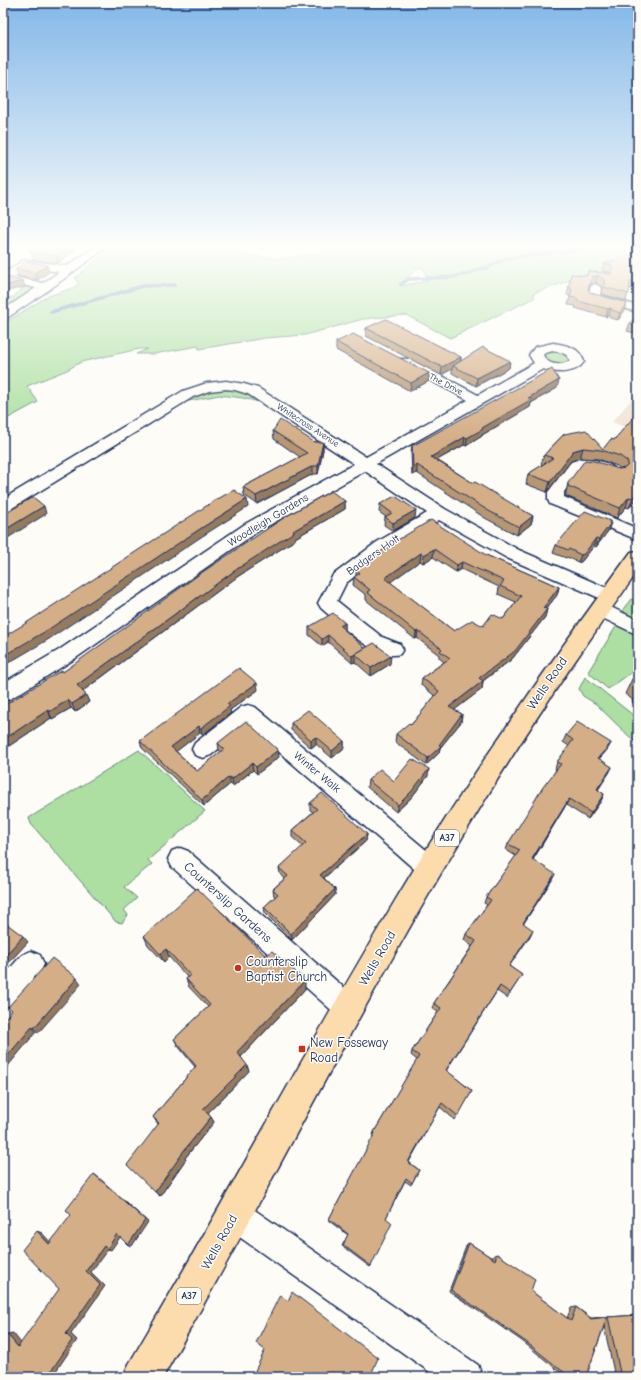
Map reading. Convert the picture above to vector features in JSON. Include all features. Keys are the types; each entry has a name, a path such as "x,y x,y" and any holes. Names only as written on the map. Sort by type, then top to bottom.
{"highway":[{"name":"Wells Road","path":"142,1377 180,1313 348,1008 429,867 523,719 564,659 638,557"}],"street":[{"name":"The Drive","path":"393,356 478,400"},
{"name":"Woodleigh Gardens","path":"3,693 66,655 251,528 543,364"},
{"name":"Whitecross Avenue","path":"3,506 172,403 200,389 212,386 242,386 252,390 367,464 439,513 605,603 638,628"},
{"path":"616,473 586,463 580,463 576,465 556,492 556,500 638,535"},
{"name":"Badgers Holt","path":"393,649 375,642 327,603 339,579 383,546 439,513"},
{"name":"Winter Walk","path":"203,749 248,713 429,867"},
{"name":"Counterslip Gardens","path":"180,859 348,1008"},
{"path":"4,992 31,964"},
{"path":"234,1215 466,1377"}],"shaded area":[{"path":"638,392 638,432 612,422"}],"green space":[{"path":"23,311 506,311 450,338 406,315 363,319 305,335 265,338 199,349 198,346 154,354 136,354 148,349 139,349 81,362 67,370 27,386 38,402 3,421 3,324"},
{"path":"553,350 568,354 571,361 564,365 549,364 541,354"},
{"path":"217,388 244,390 267,404 243,398 219,395 184,402 196,395"},
{"path":"631,599 638,602 638,622 626,616 623,609"},
{"path":"621,624 638,633 638,668 608,689 588,672 617,625"},
{"path":"585,677 638,719 638,745 596,704 583,696 579,689"},
{"path":"139,750 205,811 148,860 152,864 124,887 137,898 124,910 128,915 122,923 116,922 31,824 29,818"}],"building":[{"path":"638,314 638,326 630,323"},
{"path":"386,319 461,357 442,367 366,328"},
{"path":"353,334 429,373 411,383 336,342"},
{"path":"483,347 510,361 477,378 453,366"},
{"path":"552,369 559,380 528,398 532,399 482,428 483,429 467,438 465,437 431,457 473,483 475,482 533,516 519,527 487,510 417,465 413,467 412,444 414,445"},
{"path":"638,412 638,492 633,498 629,497 620,508 568,486 568,483 585,460 594,461 619,469 625,468 628,465 628,462 620,456 601,450 583,448 573,451 550,482 528,474 553,458 544,455 564,434 586,430 603,449 611,439 614,440"},
{"path":"280,420 314,442 323,442 318,466 313,466 256,496 243,487 307,453 273,431"},
{"path":"234,490 247,499 46,631 3,656 3,637 214,501"},
{"path":"331,491 345,501 293,531 294,532 237,569 77,685 86,695 72,704 68,700 49,712 48,710 3,740 3,706 62,670 63,672 201,573 285,517"},
{"path":"395,496 416,510 393,523 385,517 392,513 380,504"},
{"path":"33,497 44,506 3,531 3,515"},
{"path":"585,511 610,521 609,523 611,523 599,539 596,538 584,554 581,555 556,545"},
{"path":"431,520 486,555 559,587 543,608 547,609 515,651 479,678 483,681 449,707 462,714 439,745 441,746 428,758 396,734 409,723 411,725 439,691 422,678 450,658 440,651 442,649 418,631 416,632 367,592 370,590 354,577 360,573 356,570 391,544","holes":["434,549 457,565 462,562 504,581 500,586 521,596 503,619 492,614 483,626 472,620 454,631 385,578 421,553 424,555"]},
{"path":"333,613 345,623 340,626 365,648 352,656 328,635 322,639 309,627"},
{"path":"374,643 391,656 371,668 355,654"},
{"path":"239,668 257,683 227,704 230,706 201,728 199,726 171,747 197,771 224,749 218,743 246,721 278,750 256,767 252,763 232,779 229,777 202,800 140,741"},
{"path":"638,675 638,684 632,679"},
{"path":"308,710 344,741 332,751 316,737 311,740 291,723"},
{"path":"577,722 611,743 598,758 612,767 597,789 604,794 591,813 569,799 532,859 555,874 523,923 533,930 509,966 522,975 510,993 500,986 446,1070 472,1091 458,1116 442,1103 408,1162 419,1170 412,1183 406,1178 386,1218 392,1223 371,1266 343,1245 348,1234 329,1219 375,1133 374,1132 419,1056 412,1051 441,1008 434,1003 476,941 466,934 491,900 486,897 520,850 508,844 543,787 561,764 557,762 573,740 566,735"},
{"path":"412,759 429,769 412,791 398,805 368,780 380,769 394,781"},
{"path":"322,793 367,834 320,875 335,889 291,934 264,907 278,894 273,889 288,876 279,868 306,843 292,830 317,809 310,803"},
{"path":"197,888 266,956 272,951 305,980 237,1052 247,1065 203,1109 211,1117 182,1153 155,1192 127,1165 159,1123 153,1117 196,1066 174,1039 210,1005 186,979 190,975 166,949 160,954 144,936"},
{"path":"3,921 23,936 3,958"},
{"path":"52,958 77,978 3,1061 3,1021 12,1010 8,1007"},
{"path":"94,1174 145,1220 128,1245 117,1234 107,1249 104,1246 86,1271 100,1285 66,1334 72,1340 47,1377 3,1377 3,1339 7,1334 18,1347 59,1289 22,1250 37,1231 49,1244 71,1215 66,1210"},
{"path":"469,1243 495,1260 497,1254 535,1279 531,1291 571,1321 576,1307 591,1319 607,1317 586,1377 570,1377 526,1342 451,1290"},
{"path":"292,1292 378,1358 370,1377 346,1377 343,1375 342,1377 252,1377 265,1350 256,1343 280,1295 288,1301"},
{"path":"638,1315 638,1377 621,1377 608,1317"}],"place":[{"name":"Counterslip Baptist Church","path":"238,968"},
{"name":"New Fosseway Road","path":"302,1049"}]}
